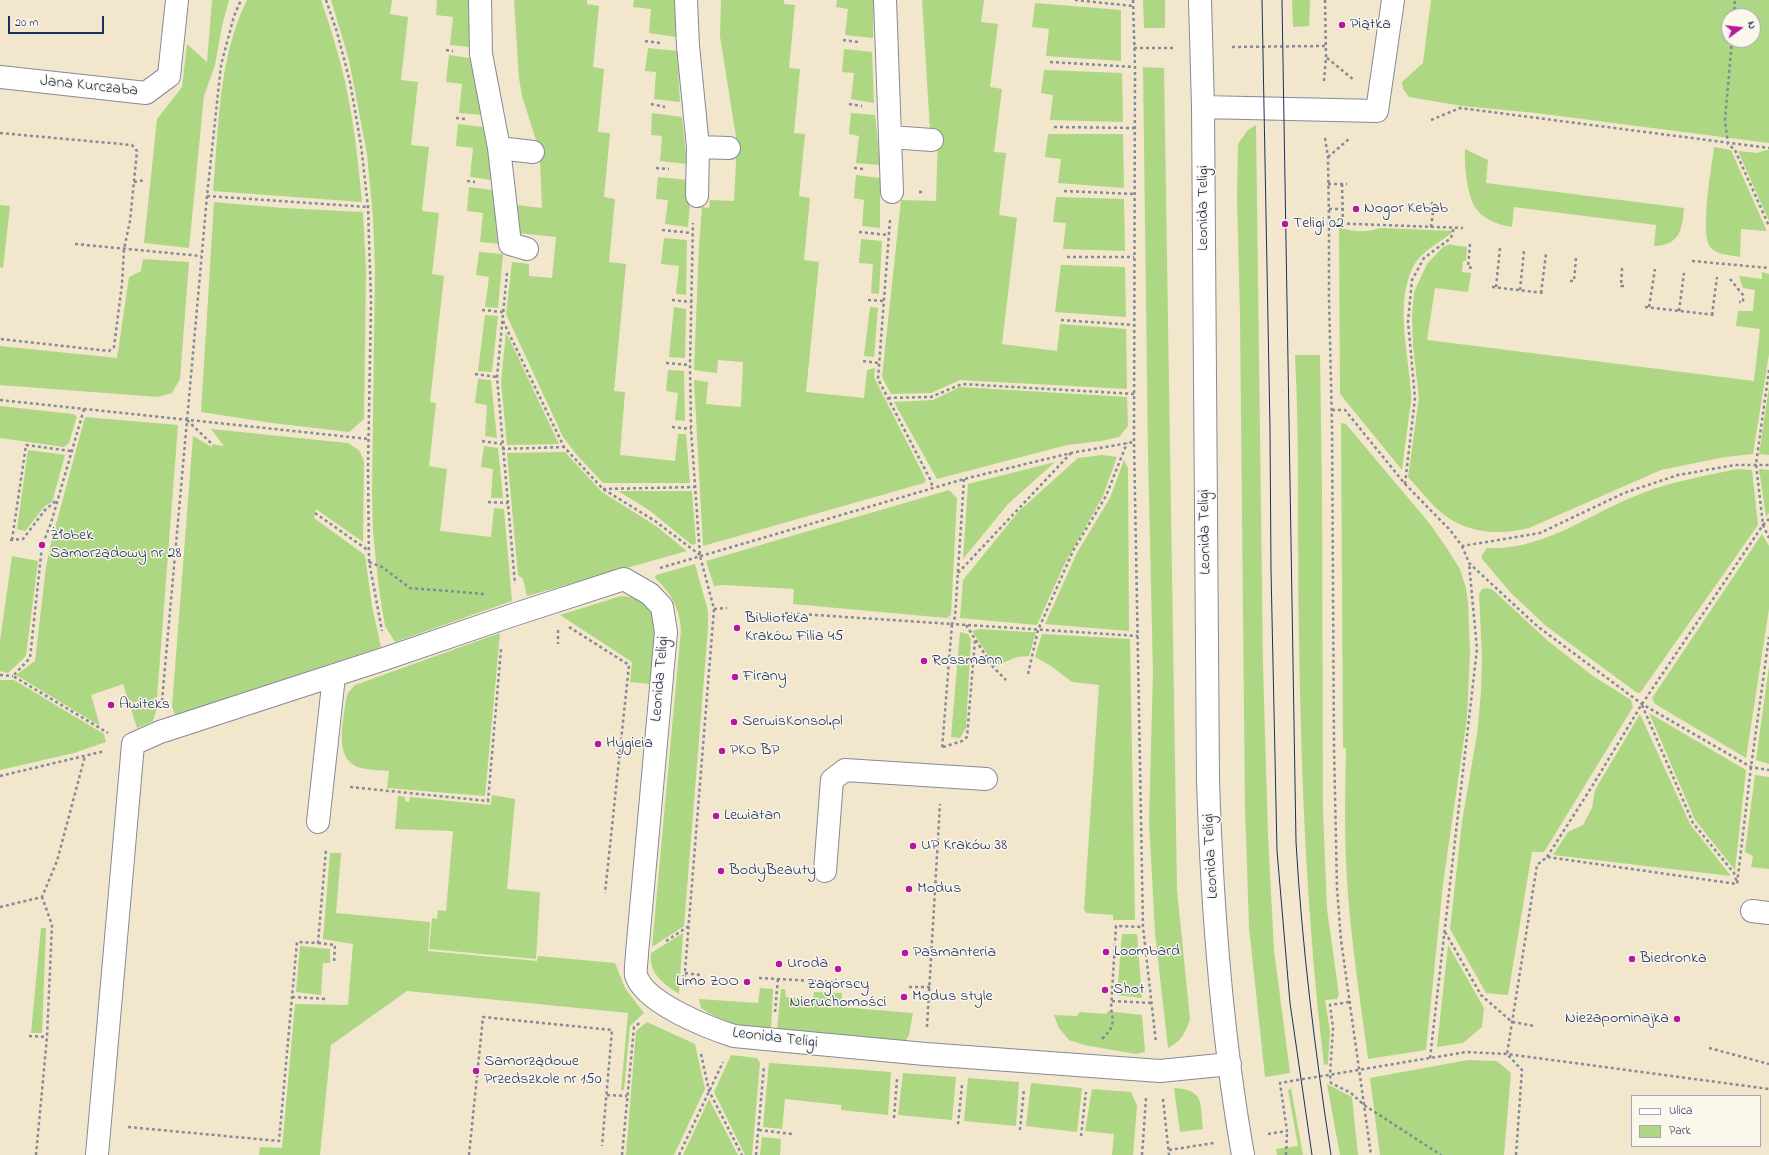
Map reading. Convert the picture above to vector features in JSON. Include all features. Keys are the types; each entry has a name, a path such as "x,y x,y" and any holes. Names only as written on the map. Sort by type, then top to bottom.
{"street":[{"name":"Jana Kurczaba","path":"0,77 146,93 170,76 177,0"},
{"path":"480,0 481,54 519,246"},
{"path":"686,0 688,46 698,147 697,196"},
{"path":"885,0 892,192"},
{"name":"Leonida Teligi","path":"1200,0 1203,107 1208,780 1215,931 1230,1064 1243,1155"},
{"path":"1203,107 1376,111 1393,0"},
{"path":"890,137 932,140"},
{"path":"698,147 729,148"},
{"path":"499,148 533,152"},
{"name":"Leonida Teligi","path":"551,602 624,579 650,594 662,607 666,632 636,975 648,993 706,1027 734,1036 967,1057 1160,1072 1230,1064"},
{"path":"97,1155 129,745 160,732 334,676 551,602"},
{"path":"318,822 334,676"},
{"path":"825,871 832,780 845,770 986,779"}],"path":[{"path":"160,732 201,256 221,65 234,16 242,0"},
{"path":"326,0 337,32 350,82 361,145 368,208 371,301 369,561 387,658"},
{"path":"1075,0 1133,6"},
{"path":"1133,0 1135,67 1134,442 1143,927 1157,1046"},
{"path":"1323,87 1326,57 1325,0"},
{"path":"1232,47 1326,46"},
{"path":"1134,48 1174,48"},
{"path":"1731,48 1725,120 1728,144 1735,150 1769,226"},
{"path":"1326,57 1357,82"},
{"path":"1050,62 1135,67"},
{"path":"1431,120 1460,108 1728,144 1769,148"},
{"path":"1054,127 1134,128"},
{"path":"0,133 132,145 137,151 130,221 124,249 122,284 114,347 109,351 0,339"},
{"path":"1325,136 1328,157 1329,209 1334,739 1337,888 1341,940 1371,1155"},
{"path":"1328,157 1350,139"},
{"path":"134,182 145,180"},
{"path":"1328,184 1346,184"},
{"path":"1342,184 1344,209 1343,224"},
{"path":"1064,191 1134,194"},
{"path":"925,192 892,192 878,379 930,479 933,488"},
{"path":"207,196 368,208"},
{"path":"682,1014 714,609 700,556 691,428 690,365 692,233 697,196"},
{"path":"1431,227 1434,204 1432,203"},
{"path":"1329,209 1344,209"},
{"path":"1329,223 1463,228"},
{"path":"1405,484 1415,398 1408,321 1412,280 1424,258 1451,238 1454,227"},
{"path":"662,230 692,233"},
{"path":"859,232 888,235"},
{"path":"75,244 201,256"},
{"path":"1470,244 1468,267 1472,268"},
{"path":"514,584 497,377 503,312 519,246"},
{"path":"1496,287 1500,248"},
{"path":"1520,290 1524,251"},
{"path":"1492,287 1543,293 1546,254"},
{"path":"1067,257 1134,257"},
{"path":"1570,281 1574,281 1576,258"},
{"path":"1692,261 1769,268"},
{"path":"1622,268 1620,286 1626,286"},
{"path":"1649,307 1655,269"},
{"path":"1679,311 1684,272"},
{"path":"1645,307 1714,315 1717,277"},
{"path":"1730,279 1743,295 1743,302 1739,302"},
{"path":"672,300 692,302"},
{"path":"868,300 884,301"},
{"path":"482,310 503,312"},
{"path":"502,320 564,447 603,489 655,521 700,556"},
{"path":"1061,320 1134,325"},
{"path":"862,361 878,363"},
{"path":"666,363 690,365"},
{"path":"1769,370 1756,464 1763,525 1769,538"},
{"path":"475,374 497,377"},
{"path":"888,398 931,397 962,384 1134,394"},
{"path":"0,400 369,439"},
{"path":"13,676 30,658 42,546 51,523 84,409"},
{"path":"1332,410 1345,410 1405,484 1450,530 1462,546 1470,563 1477,649 1430,1058"},
{"path":"187,419 212,444"},
{"path":"672,427 691,428"},
{"path":"482,441 502,444"},
{"path":"659,568 964,479 1071,453 1134,442"},
{"path":"1028,674 1038,630 1074,549 1106,496 1127,443"},
{"path":"57,500 45,510 23,539 11,540 26,445 71,451"},
{"path":"502,449 564,447"},
{"path":"958,574 1071,453"},
{"path":"1462,546 1540,533 1624,493 1678,475 1735,465 1769,465"},
{"path":"942,739 952,624 955,617 964,479"},
{"path":"603,489 695,487"},
{"path":"488,502 508,503"},
{"path":"315,513 369,551"},
{"path":"1507,1054 1537,865 1547,857 1642,704 1763,525 1769,519"},
{"path":"369,561 382,567 410,588 484,594 492,592"},
{"path":"1470,563 1537,626 1642,704 1751,767 1769,770"},
{"path":"551,602 556,618 629,665 605,893"},
{"path":"714,609 727,608"},
{"path":"785,614 1138,636"},
{"path":"322,784 488,801 503,632 499,620"},
{"path":"966,625 992,667 1006,680"},
{"path":"1737,884 1769,637"},
{"path":"942,747 967,737 975,640"},
{"path":"0,675 13,676 129,745"},
{"path":"1642,704 1693,823 1734,873 1737,884"},
{"path":"0,776 129,745"},
{"path":"36,1155 47,1037 52,925 42,897 57,861 85,756"},
{"path":"318,822 327,845 318,943"},
{"path":"928,1016 939,840"},
{"path":"1547,857 1737,884"},
{"path":"0,907 42,897"},
{"path":"1101,1041 1112,1028 1116,926 1143,927"},
{"path":"1444,931 1481,995 1512,1022 1535,1026"},
{"path":"99,1125 279,1141 297,942 335,945 334,963"},
{"path":"685,973 700,975"},
{"path":"759,978 869,984"},
{"path":"774,1019 778,978"},
{"path":"909,987 930,988"},
{"path":"292,997 327,999"},
{"path":"1112,1001 1152,1003"},
{"path":"1349,1002 1330,1005 1333,1028 1330,1074 1331,1083 1351,1093 1364,1105 1441,1155"},
{"path":"469,1155 483,1017 612,1030 602,1146"},
{"path":"622,1155 634,1027 643,1020"},
{"path":"29,1036 47,1037"},
{"path":"679,1155 729,1051 734,1036"},
{"path":"700,1048 709,1091 742,1155"},
{"path":"1709,1048 1769,1064"},
{"path":"1286,1155 1287,1131 1280,1083 1466,1052 1507,1054 1769,1089"},
{"path":"1507,1054 1522,1070 1516,1155"},
{"path":"756,1155 764,1070"},
{"path":"958,1124 962,1080"},
{"path":"894,1118 896,1085"},
{"path":"1020,1130 1025,1085"},
{"path":"1081,1136 1087,1091"},
{"path":"1162,1093 1169,1155"},
{"path":"607,1095 627,1096"},
{"path":"1142,1155 1146,1098"},
{"path":"759,1130 792,1134"},
{"path":"1273,1134 1287,1131"},
{"path":"1169,1150 1205,1145"}],"green space":[{"path":"212,0 229,0 222,26 215,65 204,96 189,248 144,243 157,119 182,87 187,44 207,62"},
{"path":"247,0 321,0 341,63 349,102 362,202 213,191 221,93 225,69 237,22"},
{"path":"331,0 392,0 390,14 408,17 401,80 418,82 411,145 429,147 422,211 439,213 432,274 444,276 430,402 436,403 429,466 447,469 440,531 491,537 494,508 504,509 512,601 395,642 385,626 379,589 373,533 372,492 375,269 373,218 367,154 349,60"},
{"path":"437,0 468,0 470,47 450,45 453,17 436,15"},
{"path":"514,0 587,0 587,4 599,6 593,67 604,69 598,132 610,133 604,197 615,199 609,262 626,264 614,391 625,392 620,455 675,461 678,434 686,434 690,483 603,483 576,454 563,437 506,314 512,262 529,264 529,276 552,278 556,237 518,233 517,205 542,208 540,161 536,140 522,96 519,78"},
{"path":"634,0 675,0 676,37 649,33 651,9 633,7"},
{"path":"721,0 784,0 784,4 795,5 789,68 800,69 794,133 805,134 799,196 810,198 804,260 819,262 806,392 864,398 867,370 875,368 874,377 926,480 924,483 703,546 694,380 708,382 706,404 741,407 743,362 718,360 717,373 694,370 702,207 709,208 710,200 734,201 736,137 720,36"},
{"path":"837,0 874,0 873,38 845,35 848,9 836,7"},
{"path":"922,0 984,0 981,22 998,24 990,87 1002,89 994,152 1006,153 999,215 1017,218 1002,344 1057,351 1060,324 1126,329 1127,389 960,380 931,393 891,394 882,377 901,200 936,201 938,132 930,130"},
{"path":"1143,0 1165,0 1165,28 1144,28"},
{"path":"1292,0 1310,0 1309,26 1293,27"},
{"path":"1431,0 1769,0 1769,143 1536,113 1463,106 1409,97 1403,89 1402,82 1423,63"},
{"path":"1035,3 1121,10 1121,61 1046,56 1049,29 1032,27"},
{"path":"648,48 677,51 680,102 654,99 656,72 645,71"},
{"path":"844,49 872,52 874,103 851,99 854,73 842,72"},
{"path":"449,55 470,58 482,115 459,113 462,84 446,82"},
{"path":"1143,67 1164,68 1177,890 1190,1019 1180,1039 1168,1048 1155,933 1149,821 1153,673 1148,455"},
{"path":"1044,70 1122,73 1123,122 1050,120 1053,95 1041,93"},
{"path":"652,113 682,117 687,164 660,161 662,136 651,135"},
{"path":"851,113 875,115 880,165 856,163 859,136 849,134"},
{"path":"458,124 483,127 493,180 470,177 473,148 456,146"},
{"path":"1256,125 1263,667 1268,836 1274,950 1290,1073 1265,1077 1249,927 1245,809 1240,315 1237,198 1238,144 1248,130"},
{"path":"1048,134 1123,134 1124,188 1058,183 1061,159 1045,157"},
{"path":"1714,147 1731,150 1766,229 1766,231 1741,229 1740,257 1717,252 1711,248 1708,241 1706,215"},
{"path":"1465,149 1488,160 1486,183 1684,208 1682,223 1678,235 1669,243 1654,246 1656,225 1514,207 1512,227 1496,223 1482,215 1472,201 1467,179"},
{"path":"1769,150 1769,221 1738,151 1757,153"},
{"path":"856,175 880,178 880,228 862,226 864,200 854,198"},
{"path":"658,177 688,180 690,201 688,227 665,224 668,200 656,199"},
{"path":"469,187 493,190 501,244 480,242 483,213 467,211"},
{"path":"1056,197 1124,199 1125,251 1063,249 1066,223 1053,222"},
{"path":"214,202 283,208 363,212 366,271 364,419 349,432 272,423 201,412"},
{"path":"0,205 10,206 3,268 0,267"},
{"path":"1339,227 1360,231 1370,231 1380,228 1454,231 1420,257 1412,269 1407,283 1404,299 1404,331 1411,399 1402,470 1340,394"},
{"path":"664,238 687,240 686,295 676,294 679,266 661,264"},
{"path":"861,239 882,241 879,294 871,293 873,264 859,263"},
{"path":"1451,244 1467,247 1466,261 1463,261 1462,272 1471,273 1468,292 1435,288 1427,340 1754,381 1760,329 1736,326 1738,311 1753,311 1755,290 1743,288 1739,276 1762,279 1762,272 1769,274 1769,354 1753,454 1725,457 1661,470 1529,528 1516,531 1490,532 1478,530 1466,527 1443,514 1408,477 1419,398 1413,346 1412,315 1414,292 1427,264 1443,247"},
{"path":"479,252 503,254 498,308 485,307 489,277 476,275"},
{"path":"143,259 189,262 180,379 172,393 158,397 0,385 0,346 117,358 129,277 141,271"},
{"path":"1061,265 1125,267 1126,317 1055,312"},
{"path":"674,307 686,309 685,358 669,357"},
{"path":"870,307 878,308 874,357 864,356"},
{"path":"485,315 498,316 492,372 478,371"},
{"path":"506,332 559,444 507,445 501,382"},
{"path":"1295,355 1320,355 1323,812 1327,909 1339,995 1337,999 1325,1000 1330,1031 1328,1064 1324,1065 1313,958 1303,798 1298,602"},
{"path":"668,370 684,371 685,421 675,420 678,393 666,391"},
{"path":"478,379 491,380 497,438 485,436 487,405 475,403"},
{"path":"960,387 1127,397 1128,426 1119,437 1101,441 1067,445 937,479 894,402 933,400"},
{"path":"1769,387 1769,455 1759,454"},
{"path":"0,406 73,414 77,416 69,443 64,447 0,438"},
{"path":"85,417 178,425 156,711 153,721 137,728 123,684 91,695 100,726 16,675 35,661 46,567 51,543"},
{"path":"1341,423 1346,424 1430,524 1460,569 1466,588 1468,603 1470,652 1467,718 1443,884 1426,1050 1368,1059 1352,935 1346,858 1346,749 1343,747"},
{"path":"211,429 348,443 359,450 364,461 363,542 316,509 314,518 365,555 372,606 381,647 175,715 172,707 193,436 212,447 212,444 224,446"},
{"path":"484,446 498,448 503,498 491,498 493,469 481,467"},
{"path":"28,450 65,455 52,502 45,506 25,531 17,529"},
{"path":"565,452 602,492 656,526 687,551 527,596 523,579 518,575 507,453"},
{"path":"1102,455 1117,457 1103,496 1064,565 1037,625 960,618 963,580 1019,511 1078,458"},
{"path":"1124,460 1128,468 1129,631 1045,624 1077,553 1110,498"},
{"path":"1055,462 1008,504 963,559 968,484"},
{"path":"1737,469 1752,470 1758,525 1640,693 1636,692 1546,626 1511,593 1482,559 1482,555 1487,548 1508,547 1529,543 1548,537 1624,501 1654,489 1689,479"},
{"path":"1759,469 1769,470 1769,513 1766,517"},
{"path":"949,490 957,498 951,615 947,618 793,604 794,589 725,585 714,586 706,561"},
{"path":"618,491 692,491 696,544 692,545 649,510"},
{"path":"1762,534 1769,546 1769,609 1746,758 1655,704 1652,698"},
{"path":"12,556 38,561 26,656 8,673 0,671 0,641"},
{"path":"695,564 708,611 708,628 684,926 652,947 681,629 676,607 670,595 655,578 656,575"},
{"path":"1487,588 1493,590 1548,641 1593,676 1631,700 1633,707 1544,852 1532,852 1508,995 1486,993 1450,929 1462,822 1477,734 1481,692 1482,656 1479,594 1482,589"},
{"path":"621,596 634,598 644,603 652,612 654,617 656,624 651,684 630,682 632,662 560,615"},
{"path":"979,629 1036,632 1029,656 1017,657 995,666 972,631"},
{"path":"960,632 968,634 971,639 966,728 960,738 951,737"},
{"path":"500,633 485,796 387,788 389,771 361,768 352,764 346,757 342,738 343,718 348,693 355,685"},
{"path":"1042,634 1130,639 1135,920 1113,920 1113,915 1087,913 1084,910 1099,685 1072,682 1051,666 1035,657"},
{"path":"1769,666 1769,764 1756,760"},
{"path":"0,680 14,680 104,734 106,742 74,753 0,770"},
{"path":"1649,713 1746,770 1735,870 1695,820"},
{"path":"1640,714 1690,824 1731,876 1553,855 1568,832 1583,825 1592,808 1595,790"},
{"path":"1755,775 1769,777 1769,869 1751,867 1753,856 1745,852"},
{"path":"492,795 515,799 507,889 540,892 536,959 429,949 432,918 437,919 438,910 446,911 453,831 395,829 398,796 405,797 405,801 409,802 410,797 491,805"},
{"path":"330,853 341,853 336,913 430,922 428,951 537,961 538,956 615,963 625,988 644,1013 630,1026 624,1090 621,1090 628,1013 407,991 331,1045 320,1155 259,1155 260,1147 282,1148 295,1004 348,1005 353,944 323,939"},
{"path":"41,928 46,928 42,1033 31,1033"},
{"path":"683,933 679,994 658,977 652,966 651,953"},
{"path":"1122,934 1137,934 1142,998 1117,995"},
{"path":"1448,945 1484,1008 1482,1027 1463,1043 1437,1047"},
{"path":"300,946 330,949 330,963 323,963 321,995 296,992"},
{"path":"760,988 773,989 771,1029 752,1027 726,1021 701,1008 699,999 758,1003"},
{"path":"781,989 785,989 786,997 813,999 814,992 842,993 841,1007 913,1013 909,1035 905,1042 777,1030"},
{"path":"1107,1011 1142,1015 1145,1052 1136,1054 1084,1045 1069,1040 1059,1028 1054,1015 1077,1016 1080,1012 1107,1014"},
{"path":"647,1022 695,1044 705,1089 674,1155 626,1155 636,1031"},
{"path":"731,1055 757,1058 760,1063 752,1155 745,1155 714,1092"},
{"path":"1468,1060 1497,1061 1511,1073 1504,1155 1380,1155 1370,1078"},
{"path":"769,1063 891,1072 888,1115 841,1110 841,1105 785,1099 782,1129 763,1127"},
{"path":"903,1073 956,1077 952,1120 898,1115"},
{"path":"968,1078 1019,1082 1016,1126 964,1121"},
{"path":"1031,1083 1082,1088 1077,1132 1026,1126"},
{"path":"1327,1084 1352,1097 1358,1155 1340,1155"},
{"path":"1174,1088 1184,1089 1196,1095 1201,1105 1203,1129 1180,1132"},
{"path":"1291,1088 1303,1155 1277,1155 1276,1149 1298,1146 1288,1090"},
{"path":"1092,1089 1131,1092 1137,1106 1133,1155 1112,1155 1114,1134 1085,1131"},
{"path":"709,1099 738,1155 683,1155"},
{"path":"762,1137 781,1139 780,1155 760,1155"}],"tram line":[{"path":"1262,0 1277,851 1290,1003 1312,1155"},
{"path":"1282,0 1296,842 1310,999 1331,1155"}],"place":[{"name":"Piątka","path":"1342,25"},
{"name":"Nogor Kebab","path":"1356,209"},
{"name":"Teligi 02","path":"1285,224"},
{"name":"Żłobek Samorządowy nr 28","path":"42,545"},
{"name":"Biblioteka Kraków Filia 45","path":"737,628"},
{"name":"Rossmann","path":"924,661"},
{"name":"Firany","path":"735,677"},
{"name":"Awiteks","path":"111,705"},
{"name":"SerwisKonsol.pl","path":"734,722"},
{"name":"Hygieia","path":"598,744"},
{"name":"PKO BP","path":"722,751"},
{"name":"Lewiatan","path":"716,816"},
{"name":"UP Kraków 38","path":"913,846"},
{"name":"BodyBeauty","path":"721,871"},
{"name":"Modus","path":"909,889"},
{"name":"Loombard","path":"1106,952"},
{"name":"Pasmanteria","path":"905,953"},
{"name":"Biedronka","path":"1632,959"},
{"name":"Uroda","path":"779,964"},
{"name":"Zagórscy Nieruchomości","path":"838,969"},
{"name":"Limo ZOO","path":"747,982"},
{"name":"Shot","path":"1105,990"},
{"name":"Modus style","path":"904,997"},
{"name":"Niezapominajka","path":"1677,1019"},
{"name":"Samorządowe Przedszkole nr 150","path":"476,1071"}]}
